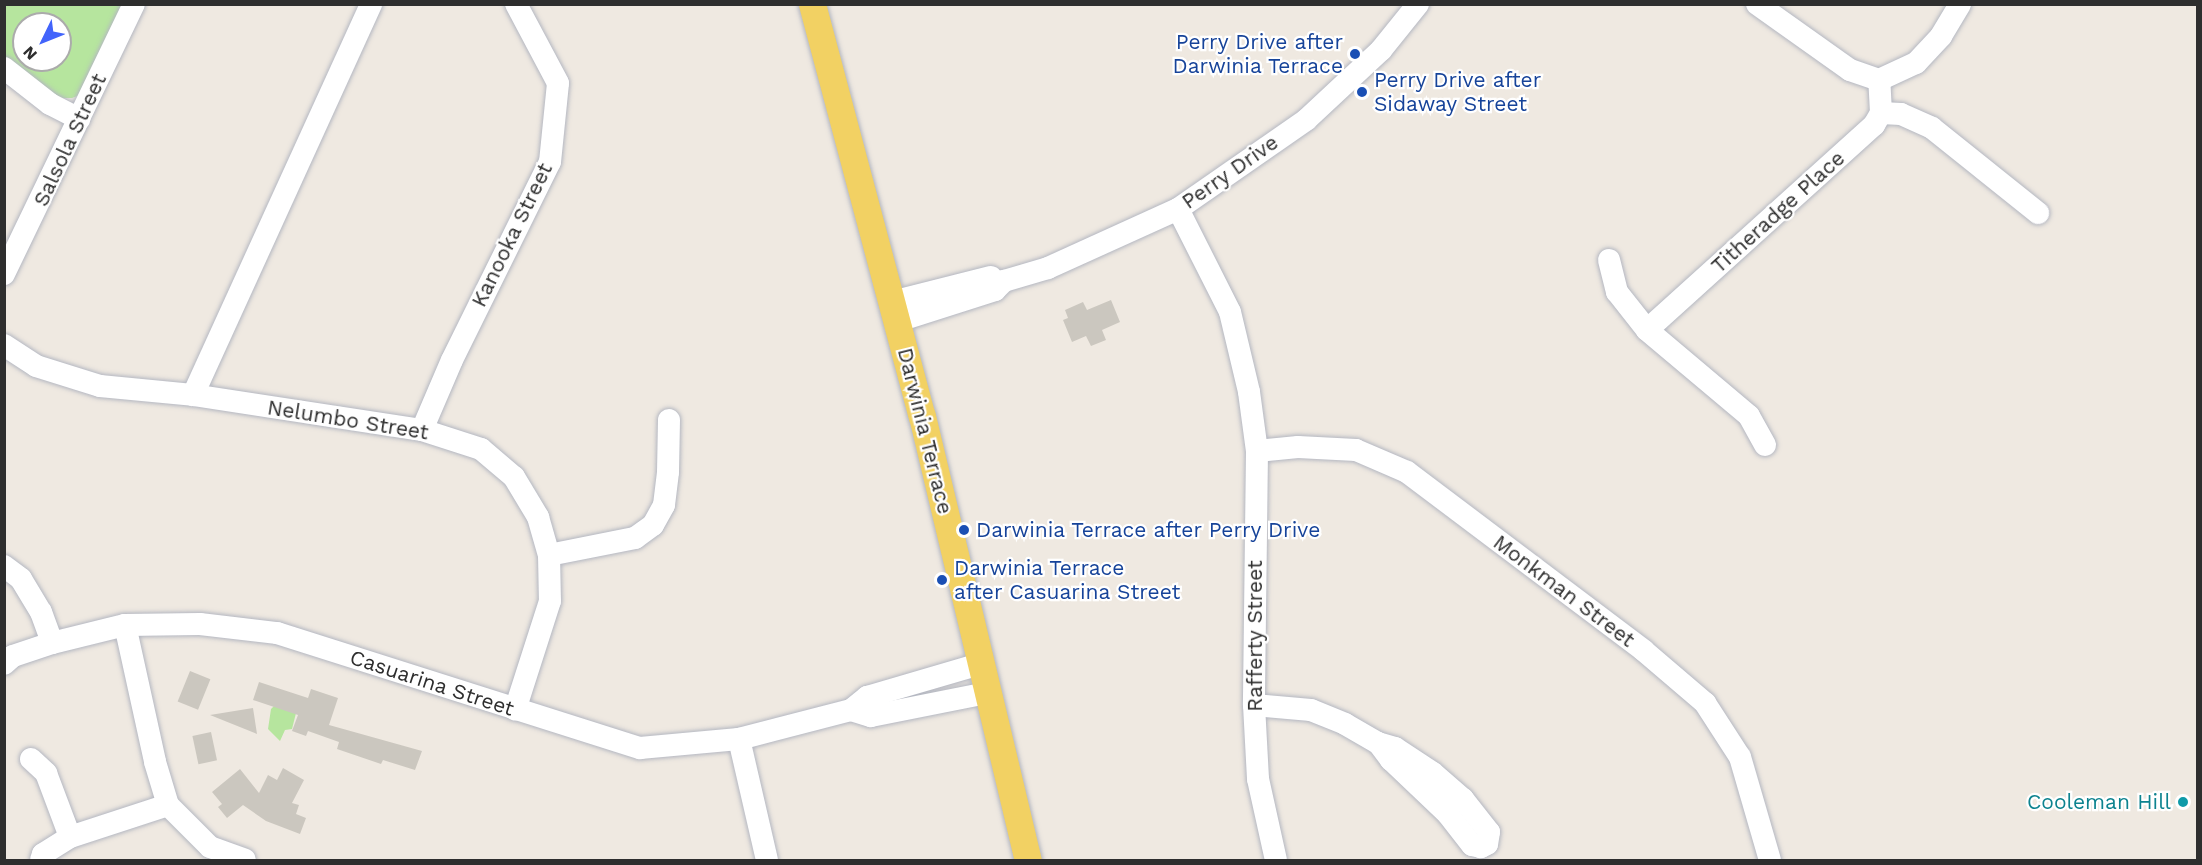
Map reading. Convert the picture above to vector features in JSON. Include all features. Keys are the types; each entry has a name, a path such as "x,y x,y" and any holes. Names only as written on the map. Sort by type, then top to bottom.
{"main road":[{"name":"Darwinia Terrace","path":"812,4 895,311 948,519 980,664 1028,861"}],"street":[{"name":"Salsola Street","path":"4,274 134,4"},
{"path":"193,395 371,4"},
{"name":"Kanooka Street","path":"422,430 452,360 550,162 558,83 516,4"},
{"name":"Perry Drive","path":"895,311 991,277 1004,281 1048,268 1178,209 1306,120 1381,50 1418,4"},
{"path":"1757,4 1850,70 1879,80 1916,63 1941,36 1960,4"},
{"path":"4,68 51,104 79,119"},
{"path":"1879,80 1881,113 1901,114 1932,128 2038,213"},
{"name":"Titheradge Place","path":"1647,330 1874,125 1881,113"},
{"name":"Rafferty Street","path":"1178,209 1230,312 1249,392 1257,451 1254,705 1258,779 1276,861"},
{"path":"1608,260 1617,292 1647,330 1749,416 1765,445"},
{"name":"Nelumbo Street","path":"4,345 36,366 100,386 193,395 422,430 481,449 514,477 538,517 549,555 550,601 515,710"},
{"path":"549,555 635,538 653,525 664,505 668,472 669,420"},
{"name":"Monkman Street","path":"1257,451 1298,447 1356,450 1407,472 1642,650 1705,703 1740,757 1770,861"},
{"path":"4,566 21,579 40,612 52,643"},
{"name":"Casuarina Street","path":"7,658 52,643 125,626 200,624 277,633 640,748 739,739 850,710 867,697 980,664"},
{"path":"125,626 155,762 168,805 210,847 245,861"},
{"name":"Casuarina Street","path":"850,710 871,716 987,693"},
{"path":"1254,705 1311,710 1345,724 1378,743 1395,748 1456,793 1489,832 1487,844 1481,847 1472,845 1448,814 1392,760 1378,743"},
{"path":"739,739 767,861"},
{"path":"31,759 46,773 70,837"},
{"path":"41,861 44,854 70,837 168,805"}],"green space":[{"path":"5,5 123,5 80,95 60,98 25,72 72,72 72,12 12,12 12,62 5,57"},
{"path":"277,703 296,713 292,729 285,730 280,741 268,729 271,709"}],"building":[{"path":"1111,300 1120,322 1102,330 1106,340 1091,346 1086,336 1072,342 1063,320 1068,318 1065,310 1083,302 1087,310"},
{"path":"190,671 210,679 198,710 178,702"},
{"path":"259,682 308,698 311,689 338,698 329,725 422,751 415,770 383,760 381,764 337,749 339,742 308,731 306,736 292,731 298,715 253,700"},
{"path":"253,708 257,734 210,715"},
{"path":"211,732 217,760 198,764 192,736"},
{"path":"283,768 304,780 292,803 299,805 296,814 306,818 300,834 266,821 243,805 227,818 218,807 222,804 212,792 240,769 259,793 268,775 277,780"}],"place":[{"name":"Perry Drive after Darwinia Terrace","path":"1355,54"},
{"name":"Perry Drive after Sidaway Street","path":"1362,92"},
{"name":"Darwinia Terrace after Perry Drive","path":"964,530"},
{"name":"Darwinia Terrace after Casuarina Street","path":"942,580"},
{"name":"Cooleman Hill","path":"2183,802"}]}
